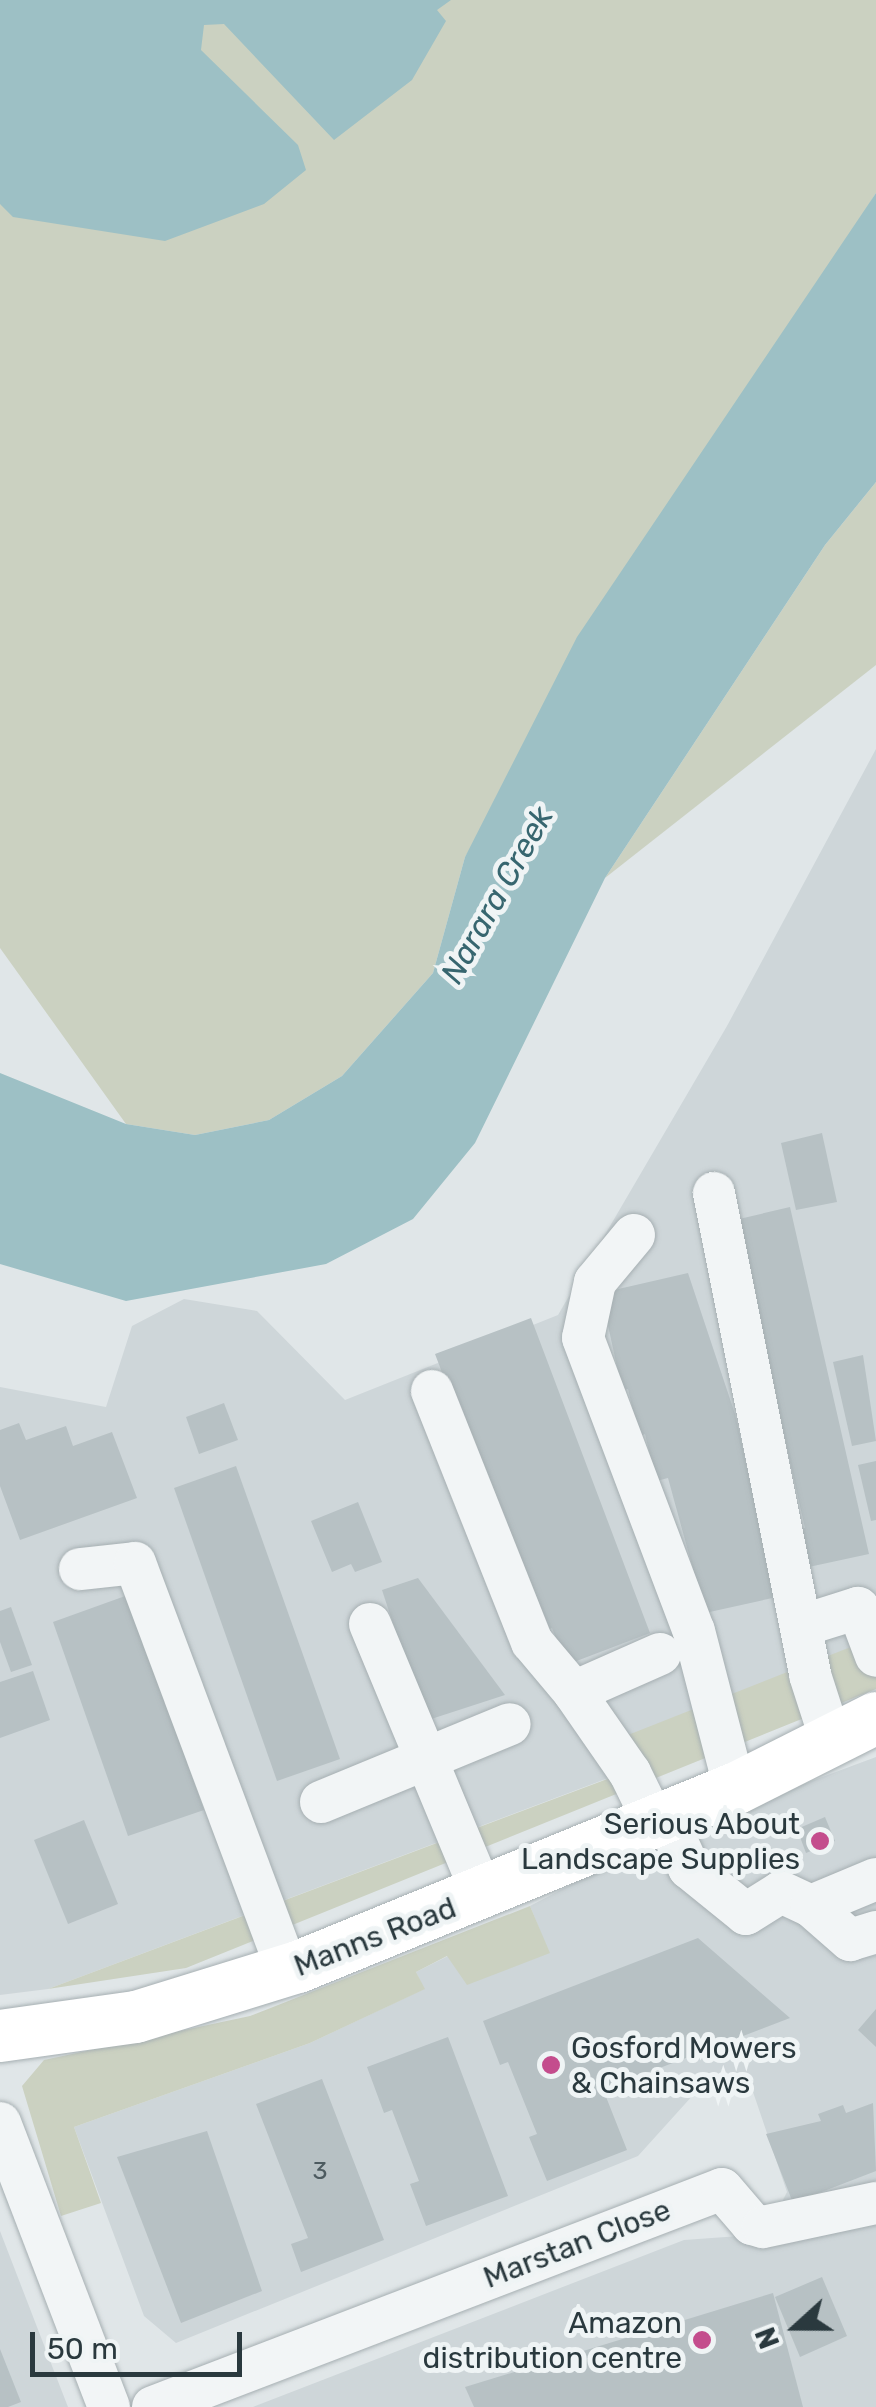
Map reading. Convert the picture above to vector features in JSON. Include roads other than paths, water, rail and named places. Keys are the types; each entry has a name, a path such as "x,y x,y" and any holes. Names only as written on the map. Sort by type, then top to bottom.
{"main road":[{"name":"Manns Road","path":"0,2036 136,2017 287,1970 483,1896 861,1735"}],"street":[{"path":"714,1193 804,1625 810,1675 861,1735"},
{"path":"634,1235 596,1282 582,1338 694,1631 735,1789"},
{"path":"432,1391 532,1642 574,1692 689,1868 746,1914 781,1892 810,1906 850,1940 876,1932"},
{"path":"80,1569 135,1563 287,1970"},
{"path":"804,1625 858,1608 876,1656"},
{"path":"370,1624 483,1896"},
{"path":"574,1692 660,1654"},
{"path":"321,1802 510,1724"},
{"path":"810,1906 876,1878"},
{"path":"0,2123 109,2407"},
{"name":"Marstan Close","path":"153,2407 722,2188 752,2224 763,2227 876,2203"}],"water":[{"path":"0,0 451,0 437,10 446,21 412,80 334,140 224,24 204,25 201,50 298,145 306,170 264,204 165,241 13,217 0,204"},
{"name":"Narara Creek","path":"876,193 876,482 825,545 605,878 475,1143 413,1219 326,1264 126,1301 0,1264 0,1073 126,1124 195,1135 269,1120 342,1076 433,973 465,857 577,637"}],"place":[{"name":"Serious About Landscape Supplies","path":"820,1841"},
{"name":"Gosford Mowers & Chainsaws","path":"551,2065"},
{"name":"Amazon distribution centre","path":"702,2340"}]}
